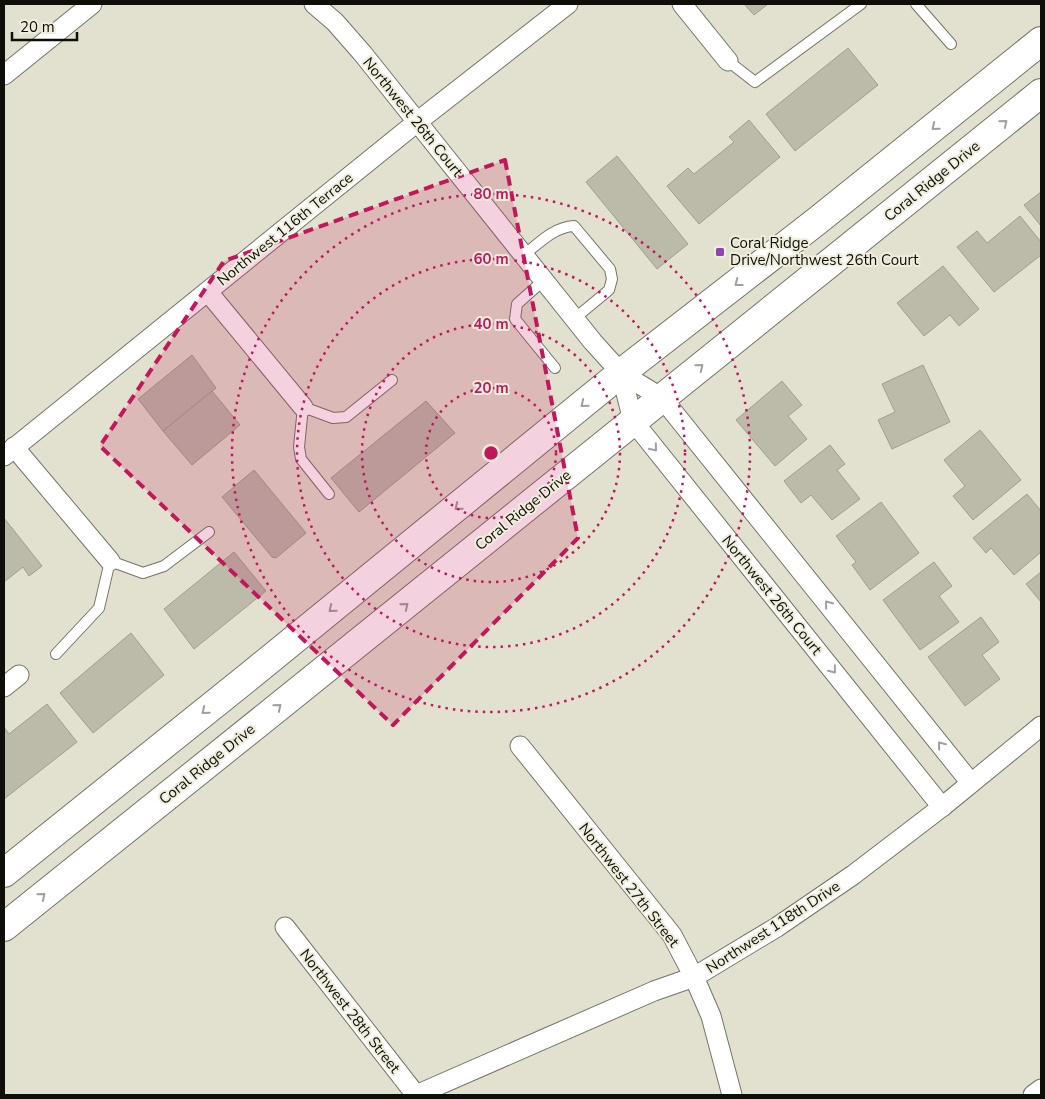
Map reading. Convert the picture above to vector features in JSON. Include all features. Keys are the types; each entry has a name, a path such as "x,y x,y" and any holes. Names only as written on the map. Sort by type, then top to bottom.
{"main road":[{"path":"4,873 621,373 825,215 1041,41"},
{"name":"Coral Ridge Drive","path":"4,927 1041,93"}],"street":[{"path":"4,75 92,4"},
{"name":"Northwest 26th Court","path":"314,4 335,22 363,54 593,342 621,373 662,398 971,782"},
{"name":"Northwest 116th Terrace","path":"9,452 417,122 568,4"},
{"path":"682,4 728,61"},
{"path":"208,292 302,407"},
{"name":"Northwest 26th Court","path":"621,373 632,421 942,807"},
{"path":"9,452 110,562"},
{"path":"4,687 19,675"},
{"name":"Northwest 118th Drive","path":"416,1095 654,991 694,977 777,928 853,875 942,807 1041,726"},
{"name":"Northwest 27th Street","path":"520,746 672,935 694,977 711,1016 732,1095"},
{"name":"Northwest 28th Street","path":"285,927 416,1095"},
{"path":"1033,1095 1041,1088"}],"lane":[{"path":"728,61 755,82 861,4"},
{"path":"916,4 952,44"},
{"path":"524,255 556,230 565,226 574,226 610,269 612,280 609,290 574,319"},
{"path":"544,280 517,304 515,319 555,368"},
{"path":"329,494 301,459 299,447 302,407 333,418 346,417 392,380"},
{"path":"56,654 99,608 110,562 142,573 164,566 209,532"}],"highlighted area":[{"path":"505,160 578,538 393,725 100,446 224,261"}],"building":[{"path":"744,4 768,4 754,15"},
{"path":"848,48 878,85 795,151 766,114"},
{"path":"749,120 780,157 699,224 667,186 688,168 694,174 734,142 729,137"},
{"path":"617,156 688,244 657,269 586,182"},
{"path":"1041,192 1041,226 1024,205"},
{"path":"1020,216 1041,242 1041,255 994,292 957,247 977,231 987,243"},
{"path":"943,266 979,309 959,326 950,315 924,336 897,303"},
{"path":"192,355 216,388 163,431 138,399"},
{"path":"923,365 950,422 892,449 878,420 895,412 882,384"},
{"path":"782,381 802,405 788,416 807,439 775,466 736,420"},
{"path":"212,391 240,425 192,465 163,431"},
{"path":"426,401 455,433 359,512 331,478"},
{"path":"980,430 1021,480 973,520 953,496 965,486 944,460"},
{"path":"830,445 845,464 837,470 860,499 832,520 811,495 801,503 784,481"},
{"path":"254,470 306,533 276,558 272,557 222,497"},
{"path":"1027,494 1041,511 1041,552 1014,575 991,548 986,553 973,538"},
{"path":"881,502 919,553 870,590 852,565 856,562 836,536"},
{"path":"4,518 42,566 29,576 23,567 4,582"},
{"path":"234,552 266,591 194,649 164,609"},
{"path":"934,562 952,586 939,596 959,622 920,650 883,600"},
{"path":"1041,572 1041,602 1026,584"},
{"path":"981,617 999,642 982,655 1000,679 965,706 928,657"},
{"path":"131,633 164,675 93,733 60,693"},
{"path":"47,704 77,742 4,799 4,727 9,734"}],"place":[{"name":"Coral Ridge Drive/Northwest 26th Court","path":"720,252"}]}
